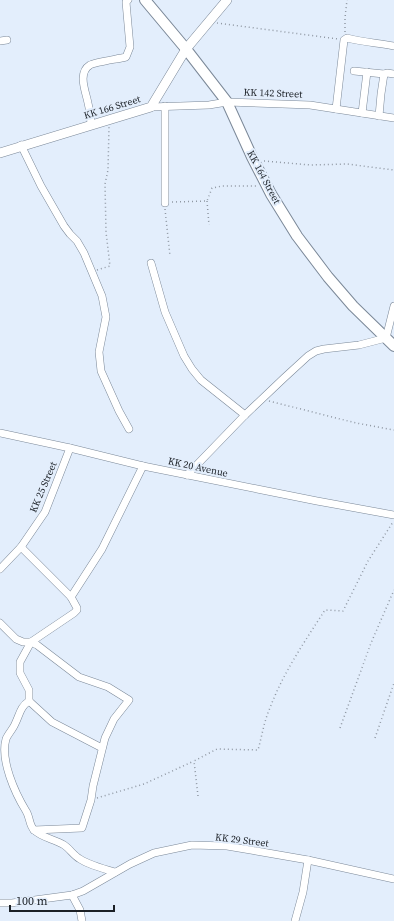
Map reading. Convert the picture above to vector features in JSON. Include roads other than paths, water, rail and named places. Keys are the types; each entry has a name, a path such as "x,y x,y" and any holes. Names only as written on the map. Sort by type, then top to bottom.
{"main road":[{"name":"KK 164 Street","path":"145,0 186,49 227,102 268,187 297,236 353,306 394,346"}],"street":[{"path":"91,125 91,116 83,79 85,70 89,66 126,57 130,47 126,2 128,0"},
{"name":"KK 166 Street","path":"0,153 151,107 186,49 227,0"},
{"path":"336,109 344,40 347,38 355,41 394,46"},
{"path":"354,70 394,74"},
{"path":"362,113 367,72"},
{"path":"379,116 384,74"},
{"name":"KK 142 Street","path":"151,107 209,105 227,102 310,104 394,118"},
{"path":"165,106 165,203"},
{"path":"21,146 41,186 64,226 77,241 84,253 102,296 106,317 98,352 101,371 129,429"},
{"path":"151,263 165,312 184,356 201,380 245,415"},
{"path":"187,475 245,415 308,356 316,351 324,349 359,345 386,338 394,306"},
{"name":"KK 20 Avenue","path":"0,433 143,466 394,515"},
{"name":"KK 25 Street","path":"0,569 21,547 46,512 70,448"},
{"path":"71,597 102,549 143,466"},
{"path":"21,547 71,597 77,608 74,613 31,642 20,662 20,673 29,690 30,701 52,722 102,748"},
{"path":"0,623 16,639 38,645 79,677 108,688 129,700 114,719 105,738 91,800 82,828 34,830"},
{"path":"30,701 24,705 16,724 5,740 3,750 8,777 27,813 30,826 39,834 64,845 80,860 115,872"},
{"name":"KK 29 Street","path":"0,903 12,903 72,895 83,891 115,872 154,853 192,845 226,846 308,860 394,879"},
{"path":"295,921 303,892 308,860"},
{"path":"72,895 80,910 82,921"}]}
